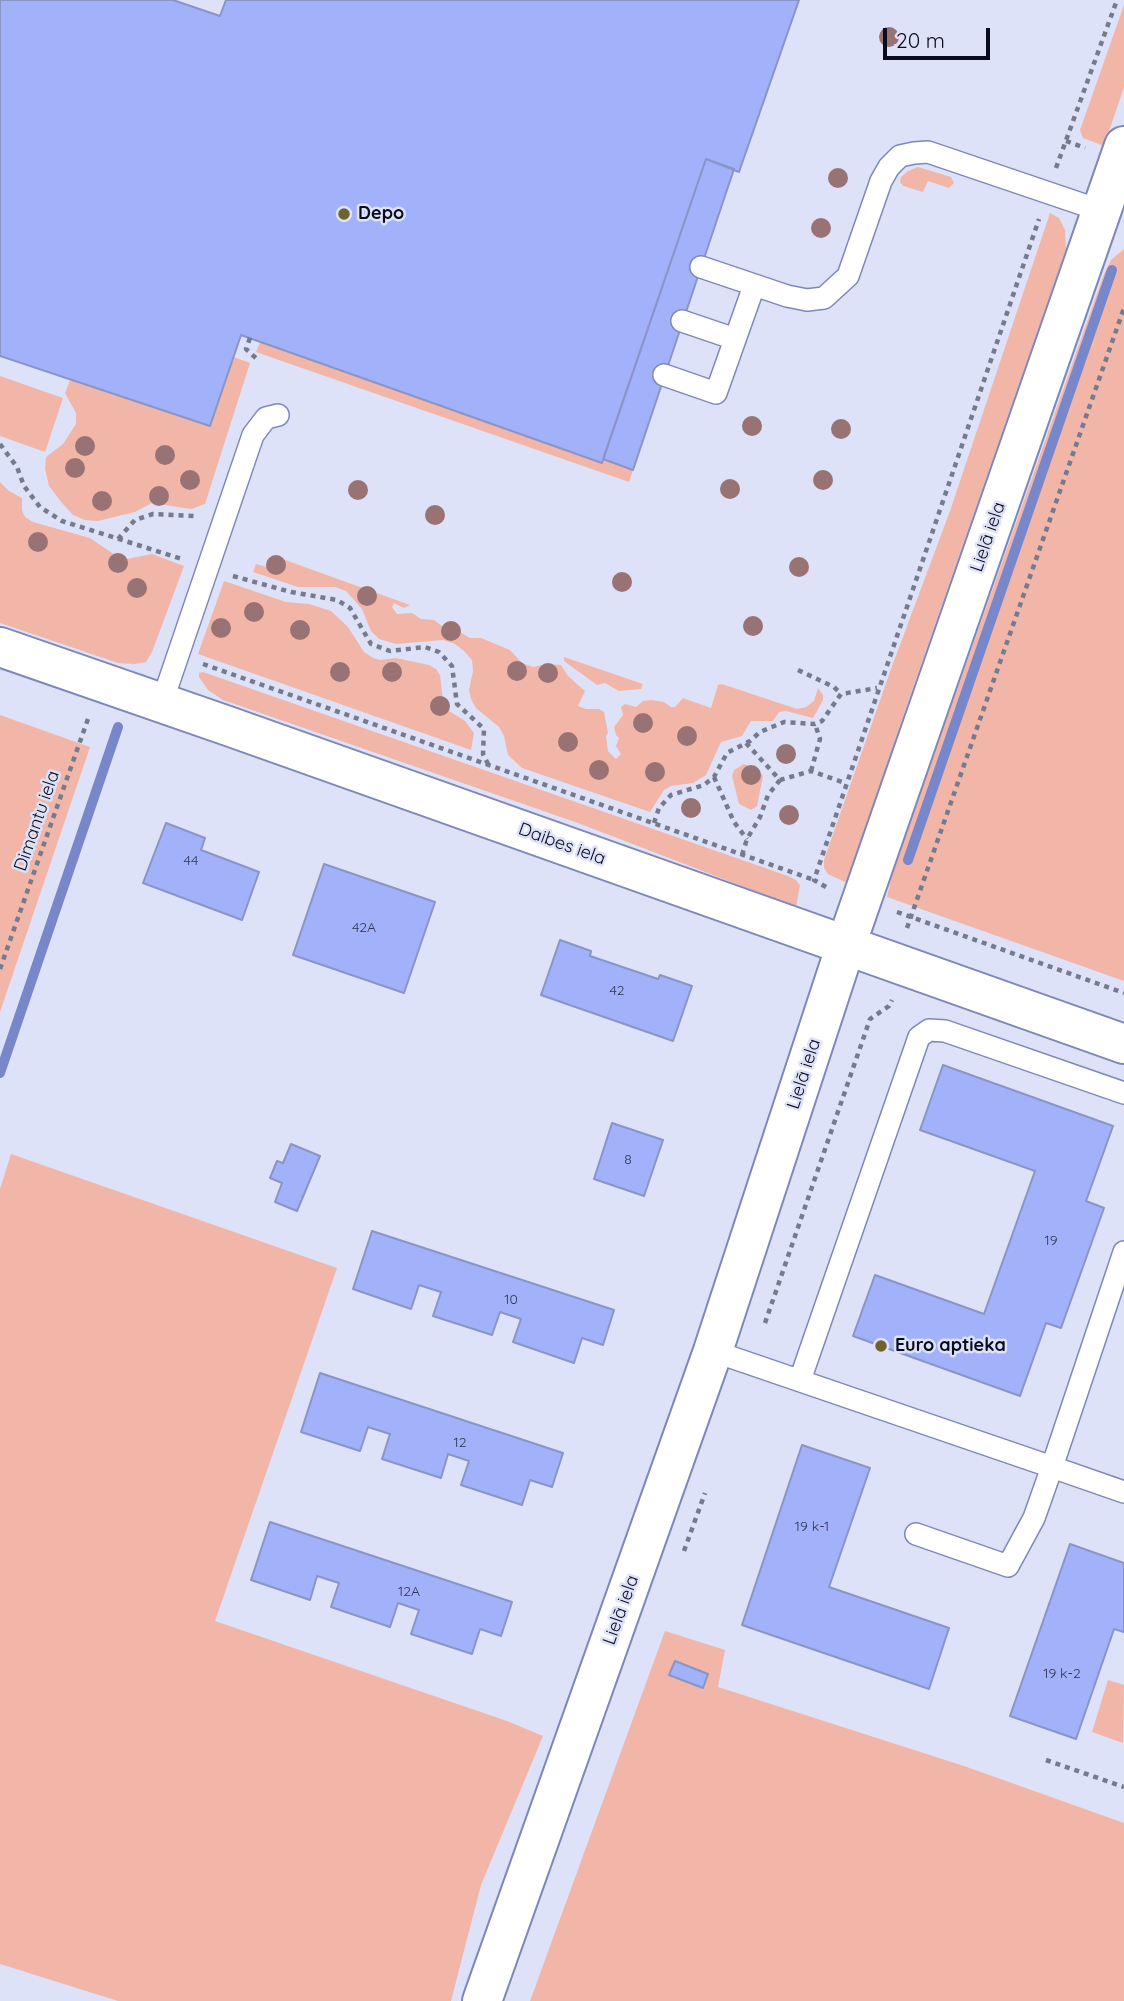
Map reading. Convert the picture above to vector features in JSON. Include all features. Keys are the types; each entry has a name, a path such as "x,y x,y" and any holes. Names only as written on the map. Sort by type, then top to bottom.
{"street":[{"name":"Lielā iela","path":"482,2001 713,1351 861,900 1113,215 1124,146"},
{"name":"Daibes iela","path":"0,647 1124,1044"}],"lane":[{"path":"701,267 754,286 807,300 824,298 848,276 881,181 889,167 900,156 928,152 1113,215"},
{"path":"664,375 716,393 754,286"},
{"path":"682,321 735,339"},
{"path":"162,702 253,435 266,418 278,415"},
{"path":"800,1380 919,1037 929,1030 945,1031 1124,1093"},
{"path":"916,1534 1008,1566 1034,1518 1124,1252"},
{"path":"713,1351 1124,1492"}],"path":[{"path":"814,880 877,688 1117,0"},
{"path":"751,1364 870,1019 889,1006 896,989 895,963 1124,308"},
{"path":"250,338 246,349 258,360"},
{"path":"0,444 40,507 62,521 188,561"},
{"path":"118,539 135,520 153,514 204,516"},
{"path":"226,574 250,583 337,600 350,608 370,644 390,651 425,647 439,652 452,666 457,704 484,729 483,754 488,765"},
{"path":"195,662 814,880 861,900 1124,993"},
{"path":"798,670 834,687 841,694"},
{"name":"Dimantu iela","path":"0,969 100,682"},
{"path":"654,823 659,808 671,795 704,785 714,776 727,753 760,732 784,722 815,724 822,721 841,694 877,688"},
{"path":"811,771 820,739 815,724"},
{"path":"746,743 780,780"},
{"path":"742,855 768,795 780,780 811,771 845,783"},
{"path":"714,776 734,822 747,839"},
{"path":"683,1554 706,1492"},
{"path":"1046,1760 1124,1787"}],"shaded area":[{"path":"1124,5 1124,87 1104,146 1083,138 1080,130"},
{"path":"918,167 951,177 954,183 949,188 928,181 923,192 903,186 901,177"},
{"path":"1050,213 1059,218 1065,230 1066,249 902,719 851,874 845,882 828,874 824,868 824,860 950,511"},
{"path":"1124,249 1124,981 887,897 892,874 1104,274 1111,260"},
{"path":"260,342 602,462 603,459 633,470 629,482 256,352"},
{"path":"234,357 250,363 205,504 191,509 152,503 135,512 98,521 73,515 62,503 49,486 45,469 46,457 63,444 76,424 76,413 65,393 71,378 210,426"},
{"path":"0,376 63,398 45,452 0,436"},
{"path":"0,482 22,498 25,517 33,522 90,538 118,557 127,559 152,554 184,566 146,662 118,663 0,623"},
{"path":"274,556 410,605 404,608 394,603 392,607 397,614 412,613 421,619 434,620 470,638 481,638 510,650 522,663 533,667 561,665 568,676 585,691 578,706 604,712 608,751 616,759 621,754 616,746 619,738 614,727 623,715 621,707 625,704 636,707 643,701 651,700 675,707 683,698 711,708 718,685 722,684 797,709 814,701 818,688 823,700 813,718 786,711 779,712 773,721 751,721 742,736 721,742 706,775 693,783 671,786 664,790 650,812 522,768 508,755 499,727 476,708 471,699 469,690 472,660 464,651 443,640 396,644 379,639 371,631 362,609 346,591 335,587 298,587 253,572 256,564 270,568"},
{"path":"224,581 286,602 309,604 331,611 348,627 364,652 373,658 396,658 436,669 440,675 446,709 465,721 474,733 471,750 198,654"},
{"path":"564,657 643,684 641,689 619,691 605,683 597,685 564,661"},
{"path":"203,672 788,876 800,885 796,907 578,823 223,700 208,690 199,677 199,673"},
{"path":"0,715 90,747 0,1012"},
{"path":"744,764 763,776 757,806 751,810 739,804 732,776 734,770"},
{"path":"11,1154 337,1268 215,1621 507,1721 543,1736 481,1885 451,2001 118,2001 0,1964 0,1189"},
{"path":"665,1631 725,1650 718,1687 964,1766 1124,1823 1124,2001 530,2001"},
{"path":"1108,1680 1124,1685 1123,1743 1092,1732"}],"building":[{"name":"Depo","path":"0,0 173,0 220,16 226,0 799,0 739,172 706,159 602,463 241,335 210,426 0,356"},
{"path":"706,159 734,169 633,470 603,459"},
{"path":"166,823 205,838 201,850 259,872 242,920 143,883"},
{"path":"324,864 435,902 404,993 293,955"},
{"path":"560,940 591,951 590,956 658,979 660,975 692,986 673,1041 541,995"},
{"path":"943,1065 1113,1126 1086,1201 1104,1208 1061,1328 1046,1323 1020,1396 853,1336 875,1275 984,1314 1035,1171 920,1130"},
{"path":"612,1123 663,1140 644,1196 594,1179"},
{"path":"291,1144 320,1156 297,1211 275,1202 282,1183 270,1178 277,1161 283,1163"},
{"path":"372,1231 614,1310 603,1345 582,1338 574,1363 513,1342 521,1319 500,1312 492,1335 433,1316 441,1292 419,1285 411,1309 353,1289"},
{"path":"320,1373 563,1453 552,1487 530,1480 522,1505 461,1485 469,1461 448,1454 441,1478 382,1459 390,1434 368,1427 360,1451 301,1432"},
{"path":"802,1445 870,1468 829,1587 949,1628 929,1689 742,1625"},
{"path":"270,1522 512,1602 501,1636 480,1629 472,1654 411,1634 419,1610 398,1603 390,1627 331,1607 339,1583 317,1576 310,1600 251,1580"},
{"path":"1070,1544 1124,1563 1124,1632 1114,1629 1076,1739 1010,1716"},
{"path":"675,1661 708,1674 703,1688 669,1675"}],"waterway":[{"path":"908,860 1112,270"},
{"path":"0,1073 118,727"}],"place":[{"name":"Depo","path":"344,214"},
{"name":"Euro aptieka","path":"881,1346"}]}
